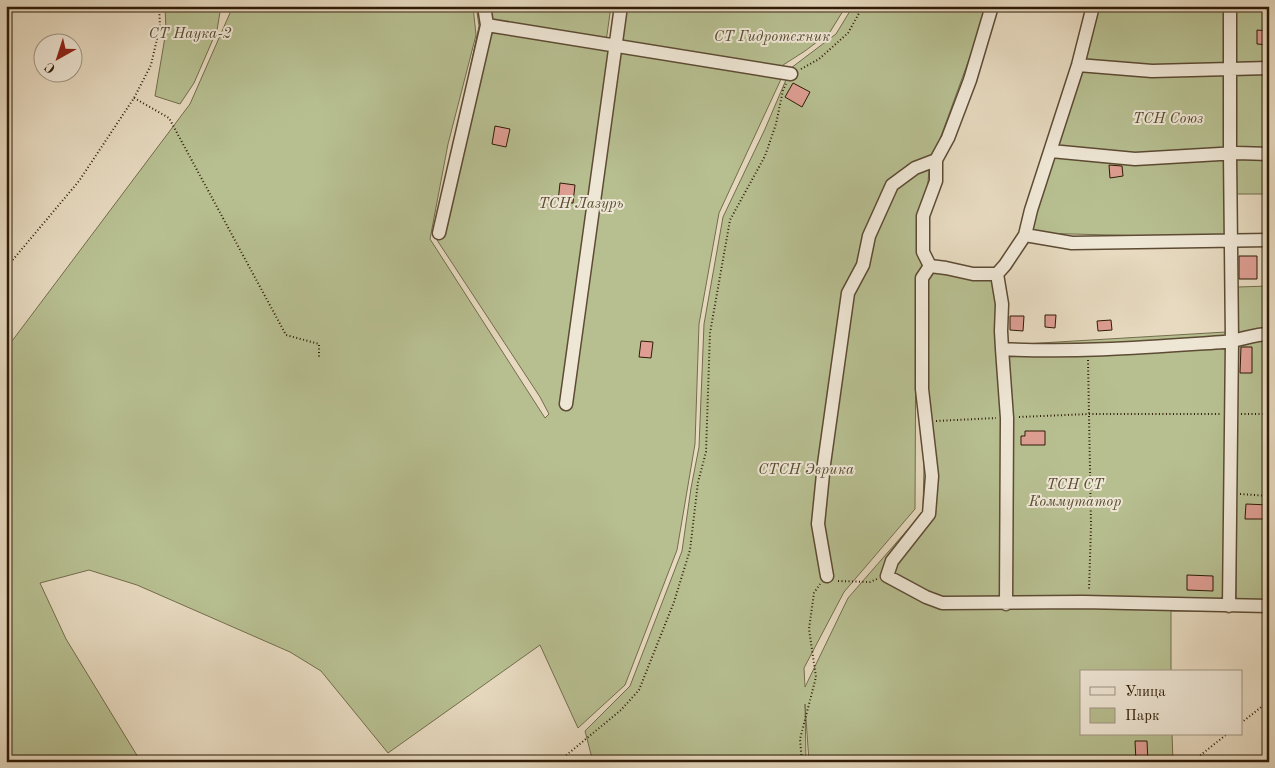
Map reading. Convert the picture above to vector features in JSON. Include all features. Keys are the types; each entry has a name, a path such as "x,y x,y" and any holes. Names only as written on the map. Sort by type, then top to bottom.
{"street":[{"path":"439,233 487,25 484,6"},
{"path":"566,404 621,6"},
{"path":"930,266 924,252 923,216 936,181 936,160 948,138 970,80 992,6"},
{"path":"930,266 973,274 997,274 1005,266 1025,235 1031,210 1078,65 1093,6"},
{"path":"1229,606 1232,341 1230,6"},
{"path":"487,25 791,74"},
{"path":"1078,65 1152,71 1269,68"},
{"path":"1051,152 1135,159 1269,154"},
{"path":"827,576 818,524 824,464 848,293 863,265 869,236 892,185 915,168 936,160"},
{"path":"1025,235 1072,243 1269,240"},
{"path":"930,266 922,278 922,389 932,476 929,514 892,561 886,576 926,597 942,603 1269,606"},
{"path":"997,274 1002,304 1001,331 1008,418 1006,604"},
{"path":"1002,349 1049,352 1140,348 1232,341 1259,334 1269,334"}],"path":[{"path":"6,268 79,181 134,98 152,65 160,26 159,6"},
{"path":"558,762 621,710 639,690 674,602 690,550 698,482 706,452 710,334 730,220 765,156 776,124 783,90 791,74 819,59 848,33 863,6"},
{"path":"134,98 169,118 286,335 319,344 319,357"},
{"path":"1088,350 1091,526 1088,603"},
{"path":"926,421 1089,414 1269,414"},
{"path":"1230,494 1269,496"},
{"path":"802,762 800,739 816,677 809,629 814,593 827,576 837,581 870,582 886,576"},
{"path":"1242,722 1269,701"},
{"path":"1192,762 1224,736"}],"green space":[{"name":"СТ Наука-2","path":"165,6 221,6 217,30 194,83 180,104 155,96 166,31"},
{"name":"ТСН Лазурь","path":"229,6 473,6 476,35 448,144 430,239 545,418 549,414 540,397 435,237 479,26 476,6 611,6 605,49 782,77 719,213 699,324 695,444 677,550 625,685 578,728 540,645 388,753 321,671 290,652 137,585 89,570 40,583 66,639 141,762 6,762 6,349 190,104 230,13"},
{"name":"СТ Гидротехник","path":"618,6 846,6 830,32 780,67 611,39"},
{"path":"853,6 986,6 979,32 929,169 922,265 916,295 915,509 844,592 804,668 805,687 848,598 923,512 928,279 933,272 1003,279 1007,345 1226,332 1233,611 1171,611 1171,670 1080,670 1080,736 1172,736 1173,762 809,762 805,704 806,762 593,762 585,731 630,686 682,551 699,447 704,324 723,217 765,129 791,68 836,34"},
{"name":"ТСН Союз","path":"1096,6 1269,6 1269,194 1235,194 1236,238 1030,233"},
{"path":"1269,286 1269,599 1236,601 1237,287"}],"building":[{"path":"1257,30 1269,31 1269,45 1257,44"},
{"path":"793,83 810,92 802,107 785,97"},
{"path":"495,126 510,129 506,147 492,144"},
{"path":"1109,165 1122,166 1123,176 1110,178"},
{"path":"560,183 575,185 573,203 558,202"},
{"path":"1239,256 1257,256 1257,279 1239,279"},
{"path":"1045,315 1056,315 1055,328 1045,327"},
{"path":"1010,316 1024,316 1023,331 1010,330"},
{"path":"1111,320 1112,330 1098,331 1097,321"},
{"path":"641,341 653,342 651,358 639,357"},
{"path":"1241,347 1252,347 1252,373 1240,373"},
{"path":"1025,431 1045,431 1045,445 1021,445 1021,436 1025,436"},
{"path":"1246,504 1269,505 1269,519 1245,519"},
{"path":"1187,575 1213,576 1213,591 1187,590"},
{"path":"1135,741 1147,741 1148,762 1136,762"}],"park label":[{"name":"СТСН Эврика","path":"806,469"},
{"name":"ТСН СТ Коммутатор","path":"1075,492"}]}
